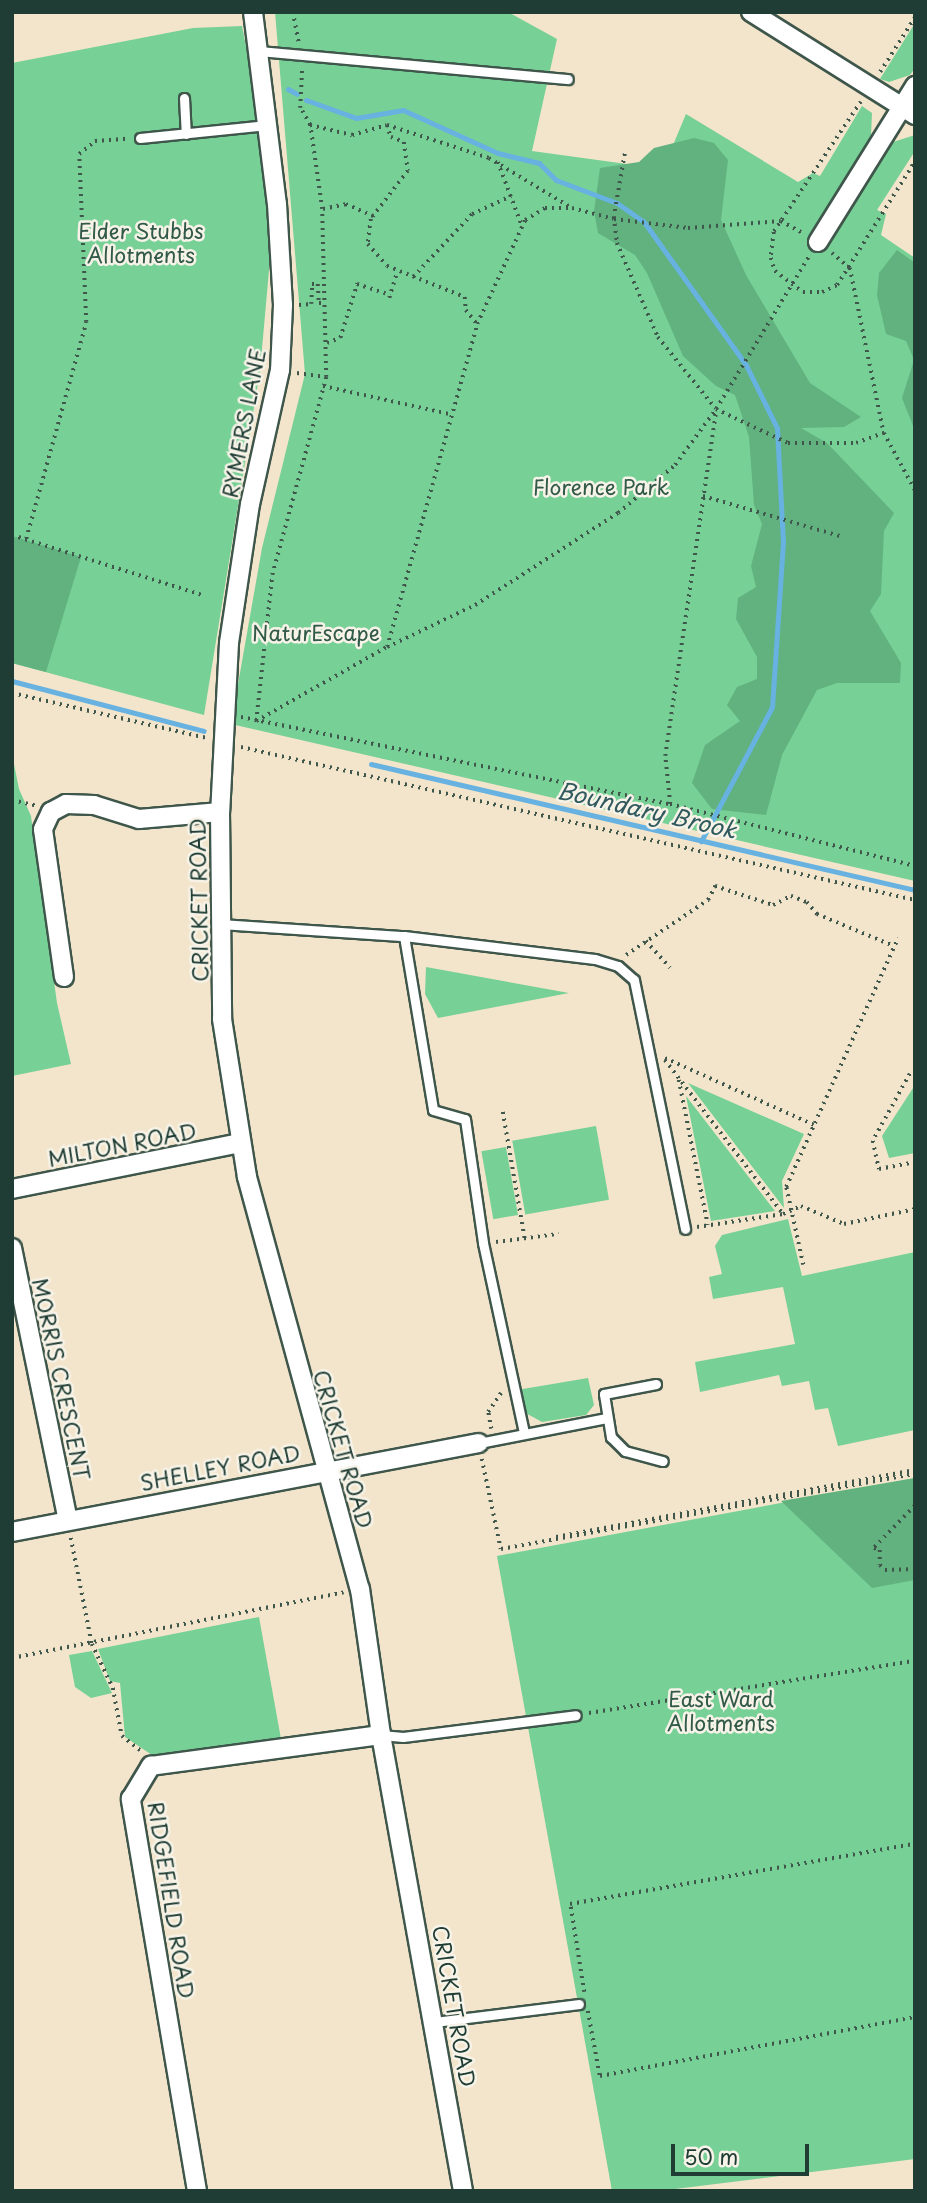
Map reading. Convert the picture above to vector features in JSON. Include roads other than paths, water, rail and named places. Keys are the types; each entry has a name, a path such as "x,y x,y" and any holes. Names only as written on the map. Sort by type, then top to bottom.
{"street":[{"name":"RYMERS LANE","path":"224,717 247,521 280,370 283,305 267,125 253,12"},
{"path":"751,12 908,110"},
{"path":"818,242 908,110 915,86"},
{"name":"CRICKET ROAD","path":"224,717 219,812 222,1018 240,1143 360,1589 381,1735 435,2022 463,2191"},
{"path":"64,977 43,828 51,812 66,804 94,805 139,819 219,812"},
{"name":"MILTON ROAD","path":"12,1189 240,1143"},
{"name":"MORRIS CRESCENT","path":"12,1248 68,1520"},
{"name":"SHELLEY ROAD","path":"12,1532 488,1441"},
{"name":"RIDGEFIELD ROAD","path":"197,2191 131,1799 152,1766 381,1735"}],"lane":[{"path":"258,51 300,52 568,79"},
{"path":"184,98 186,134"},
{"path":"140,138 267,125"},
{"path":"221,924 404,936 613,965 634,980 685,1229"},
{"path":"404,936 433,1110 465,1119 483,1243 524,1433"},
{"path":"656,1384 604,1394 611,1437 625,1451 663,1461"},
{"path":"488,1441 607,1418"},
{"path":"381,1735 417,1735 576,1715"},
{"path":"435,2022 579,2004"}],"waterway":[{"path":"288,89 297,94"},
{"path":"306,100 356,118 403,110 498,153 539,163 556,180 617,203 644,222 746,365 777,428 783,542 772,707 701,841"},
{"name":"Boundary Brook","path":"12,681 204,731"},
{"name":"Boundary Brook","path":"371,764 915,890"}],"park label":[{"name":"Elder Stubbs Allotments","path":"141,242"},
{"name":"Florence Park","path":"601,486"},
{"name":"NaturEscape","path":"316,632"},
{"name":"East Ward Allotments","path":"721,1710"}]}
